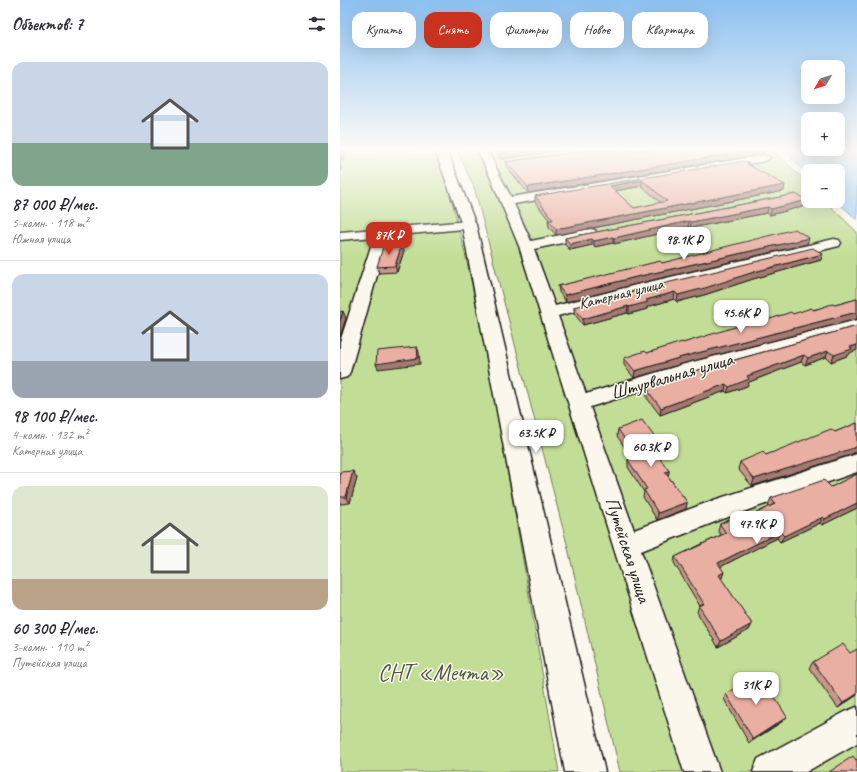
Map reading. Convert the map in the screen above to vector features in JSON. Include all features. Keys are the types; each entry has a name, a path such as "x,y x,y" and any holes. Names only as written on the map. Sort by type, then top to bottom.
{"street":[{"path":"454,186 469,225 585,772"},
{"name":"Путейская улица","path":"501,186 526,246 549,313 702,772"},
{"path":"507,201 597,186"},
{"path":"340,236 382,234 469,225"},
{"path":"526,246 604,231"},
{"path":"340,372 382,234"},
{"name":"Катерная улица","path":"549,313 636,290 834,243"},
{"name":"Штурвальная улица","path":"579,403 681,372 857,325"},
{"path":"626,545 714,511 857,463"},
{"path":"771,772 857,724"}],"green space":[{"name":"СНТ «Мечта»","path":"340,186 447,186 463,244 477,308 512,496 559,772 340,772"},
{"path":"474,186 801,186 801,208 832,208 857,232 857,772 620,772 567,544"}],"water":[{"path":"845,186 857,186 857,220 844,208"}],"building":[{"path":"595,186 610,186 634,208 667,201 649,186 780,186 556,229 548,220 553,220 535,196"},
{"path":"796,194 801,197 801,202 771,209 768,207 691,222 689,221 614,238 594,241 592,239 570,244 565,238"},
{"path":"795,229 809,238 636,277 565,295 558,286 660,261 662,263"},
{"path":"402,244 395,266 377,267 383,247"},
{"path":"813,248 823,254 754,272 678,295 675,292 646,300 648,302 583,319 574,307 641,289"},
{"path":"857,299 857,312 682,357 635,371 624,358 645,351 647,353 682,342 683,343 764,318 767,320 791,312 793,314 811,308 814,310 832,304 835,305"},
{"path":"343,311 340,321 340,312"},
{"path":"857,326 857,345 850,347 852,349 834,355 828,351 808,358 804,355 747,376 749,379 729,387 726,384 661,408 645,385"},
{"path":"417,347 418,358 376,364 377,351"},
{"path":"642,420 656,439 648,442 669,471 665,472 687,502 658,513 644,490 647,489 628,460 636,456 618,429"},
{"path":"857,423 857,446 854,448 754,479 740,462 763,452 766,455 831,429 835,432"},
{"path":"353,471 346,497 340,497 340,472"},
{"path":"857,474 857,503 825,519 823,517 784,536 780,532 718,563 724,572 719,575 752,624 721,641 699,606 704,604 675,557 726,533 720,524 747,512 750,516 775,504 771,498 824,480 831,487"},
{"path":"843,644 850,653 857,649 857,694 843,703 813,662"},
{"path":"760,674 787,717 753,739 726,694"},
{"path":"853,756 856,760 857,759 857,772 829,772"}]}
